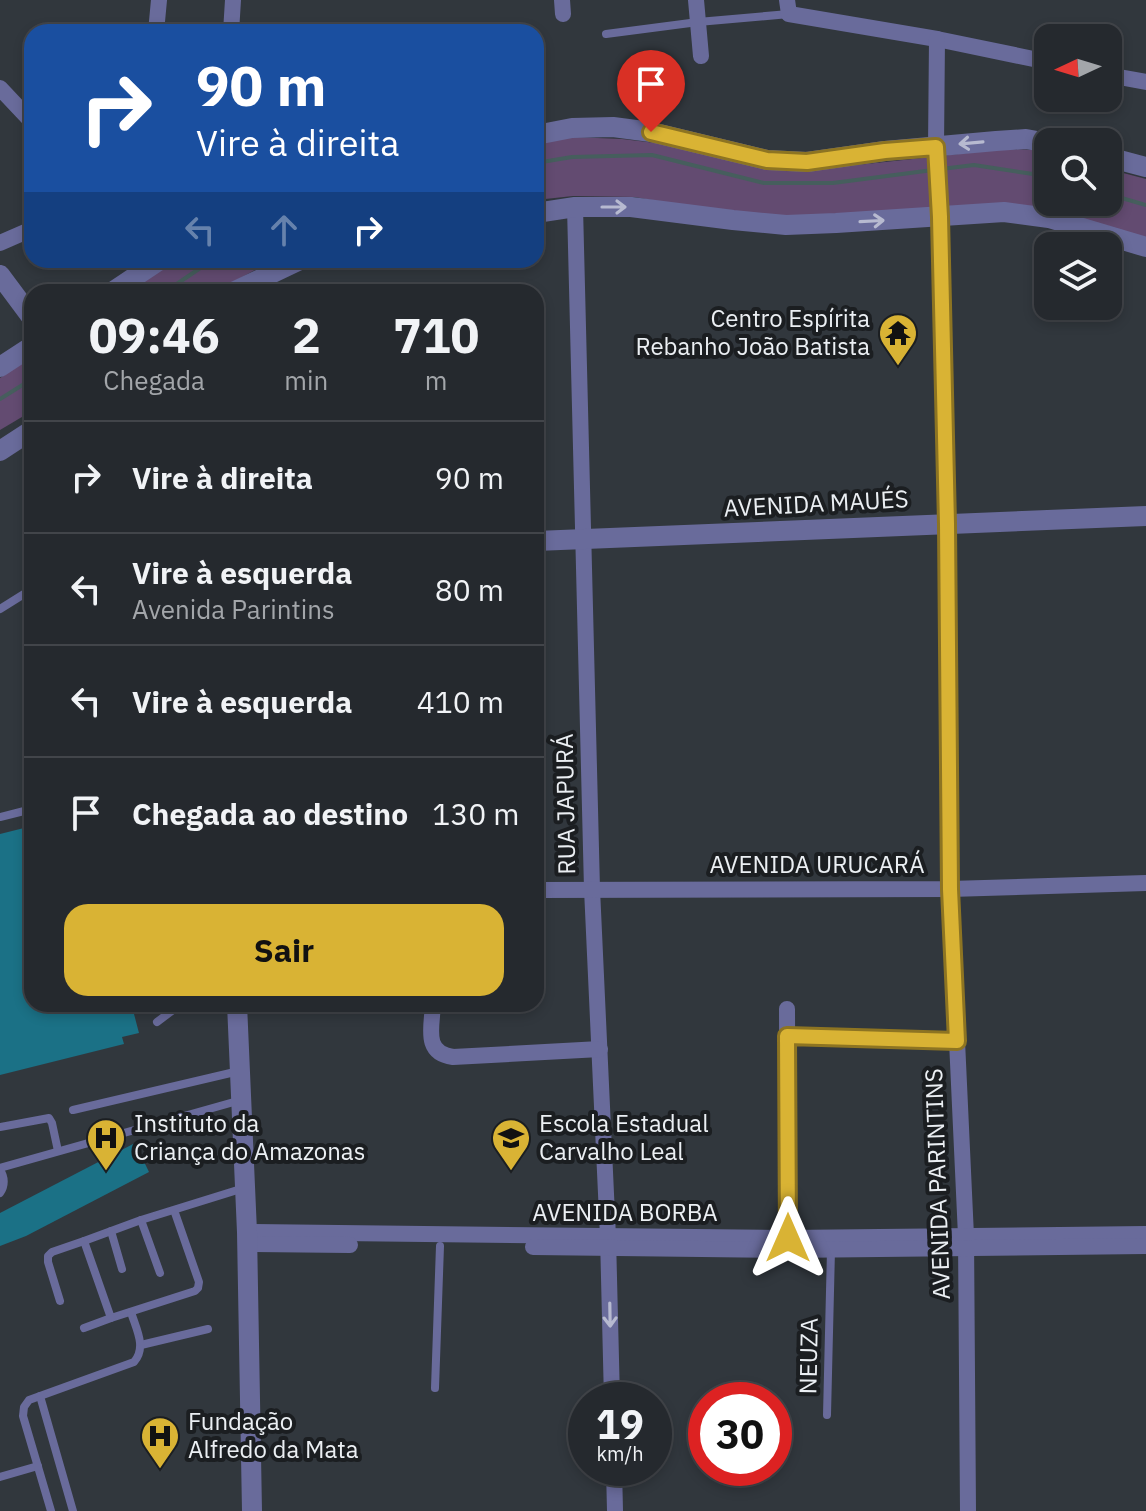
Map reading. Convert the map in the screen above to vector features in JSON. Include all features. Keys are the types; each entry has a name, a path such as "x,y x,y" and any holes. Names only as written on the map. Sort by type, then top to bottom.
{"street":[{"path":"157,24 159,0"},
{"path":"232,24 233,0"},
{"path":"696,0 701,56"},
{"path":"788,7 1034,59"},
{"name":"AVENIDA PARINTINS","path":"937,39 936,152 947,524 950,889 966,1242 968,1511"},
{"path":"1122,78 1146,82"},
{"path":"0,88 24,114"},
{"path":"544,133 572,128 613,127 651,132 767,160 807,162 885,151 936,152 1034,140"},
{"path":"1122,161 1146,167"},
{"path":"544,212 575,207 631,207 786,225 940,211 1004,212 1049,218 1146,247"},
{"name":"RUA JAPURÁ","path":"575,207 592,889 612,1382"},
{"path":"0,243 24,232"},
{"path":"124,284 148,268"},
{"path":"250,284 283,268"},
{"path":"0,275 24,307"},
{"path":"0,367 24,351"},
{"path":"0,451 24,435"},
{"name":"AVENIDA MAUÉS","path":"544,541 1146,516"},
{"name":"AVENIDA URUCARÁ","path":"544,890 950,889 1146,883"},
{"path":"787,1009 788,1238"},
{"path":"237,1012 247,1238 252,1511"},
{"path":"433,1012 432,1040 434,1049 441,1055 453,1057 600,1049"},
{"name":"AVENIDA BORBA","path":"247,1238 608,1242 831,1249 1146,1234"},
{"name":"AVENIDA BORBA","path":"247,1238 440,1246 788,1238 1146,1246"},
{"path":"614,1486 615,1511"}],"lane":[{"path":"606,34 788,7"},
{"path":"0,609 24,594"},
{"path":"0,817 24,811"},
{"path":"157,1022 170,1012"},
{"path":"787,1036 957,1041"},
{"path":"73,1110 240,1070"},
{"path":"0,1193 4,1178 0,1169 241,1099"},
{"path":"0,1127 49,1118 58,1151"},
{"path":"60,1301 48,1262 52,1252 245,1187"},
{"path":"84,1328 198,1288 199,1282 174,1210"},
{"path":"141,1220 160,1273"},
{"path":"111,1231 122,1269"},
{"path":"84,1241 111,1318"},
{"path":"435,1388 440,1246"},
{"name":"NEUZA","path":"827,1415 831,1249"},
{"path":"51,1511 23,1416 24,1407 29,1400 134,1362 140,1355 141,1345 131,1312"},
{"path":"141,1345 208,1329"},
{"path":"40,1396 73,1511"},
{"path":"0,1477 38,1466"}],"shaded area":[{"path":"571,137 622,139 848,166 1005,149 1034,150 1034,216 1122,216 1122,173 1146,179 1146,241 1067,217 832,220 730,215 635,197 573,196 544,199 544,141"},
{"path":"155,268 258,268 230,284 132,284"},
{"path":"24,362 24,416 0,430 0,378"}],"building":[{"path":"24,828 24,1012 141,1012 134,1014 139,1033 122,1037 124,1044 0,1075 0,834"},
{"path":"135,1143 149,1172 26,1236 0,1246 0,1213"}],"waterway":[{"path":"544,162 572,157 652,155 764,183 833,183 933,170"},
{"path":"941,169 974,165 1034,174"},
{"path":"1122,198 1146,205"},
{"path":"177,284 200,268"},
{"path":"0,399 24,384"}],"place":[{"name":"Centro Espírita Rebanho João Batista","path":"898,367"},
{"name":"Instituto da Criança do Amazonas","path":"106,1172"},
{"name":"Escola Estadual Carvalho Leal","path":"511,1172"},
{"name":"Fundação Alfredo da Mata","path":"160,1470"}],"route":[{"path":"651,132 767,160 807,162 936,147 947,524 950,889 957,1041 787,1036 788,1238"}]}
